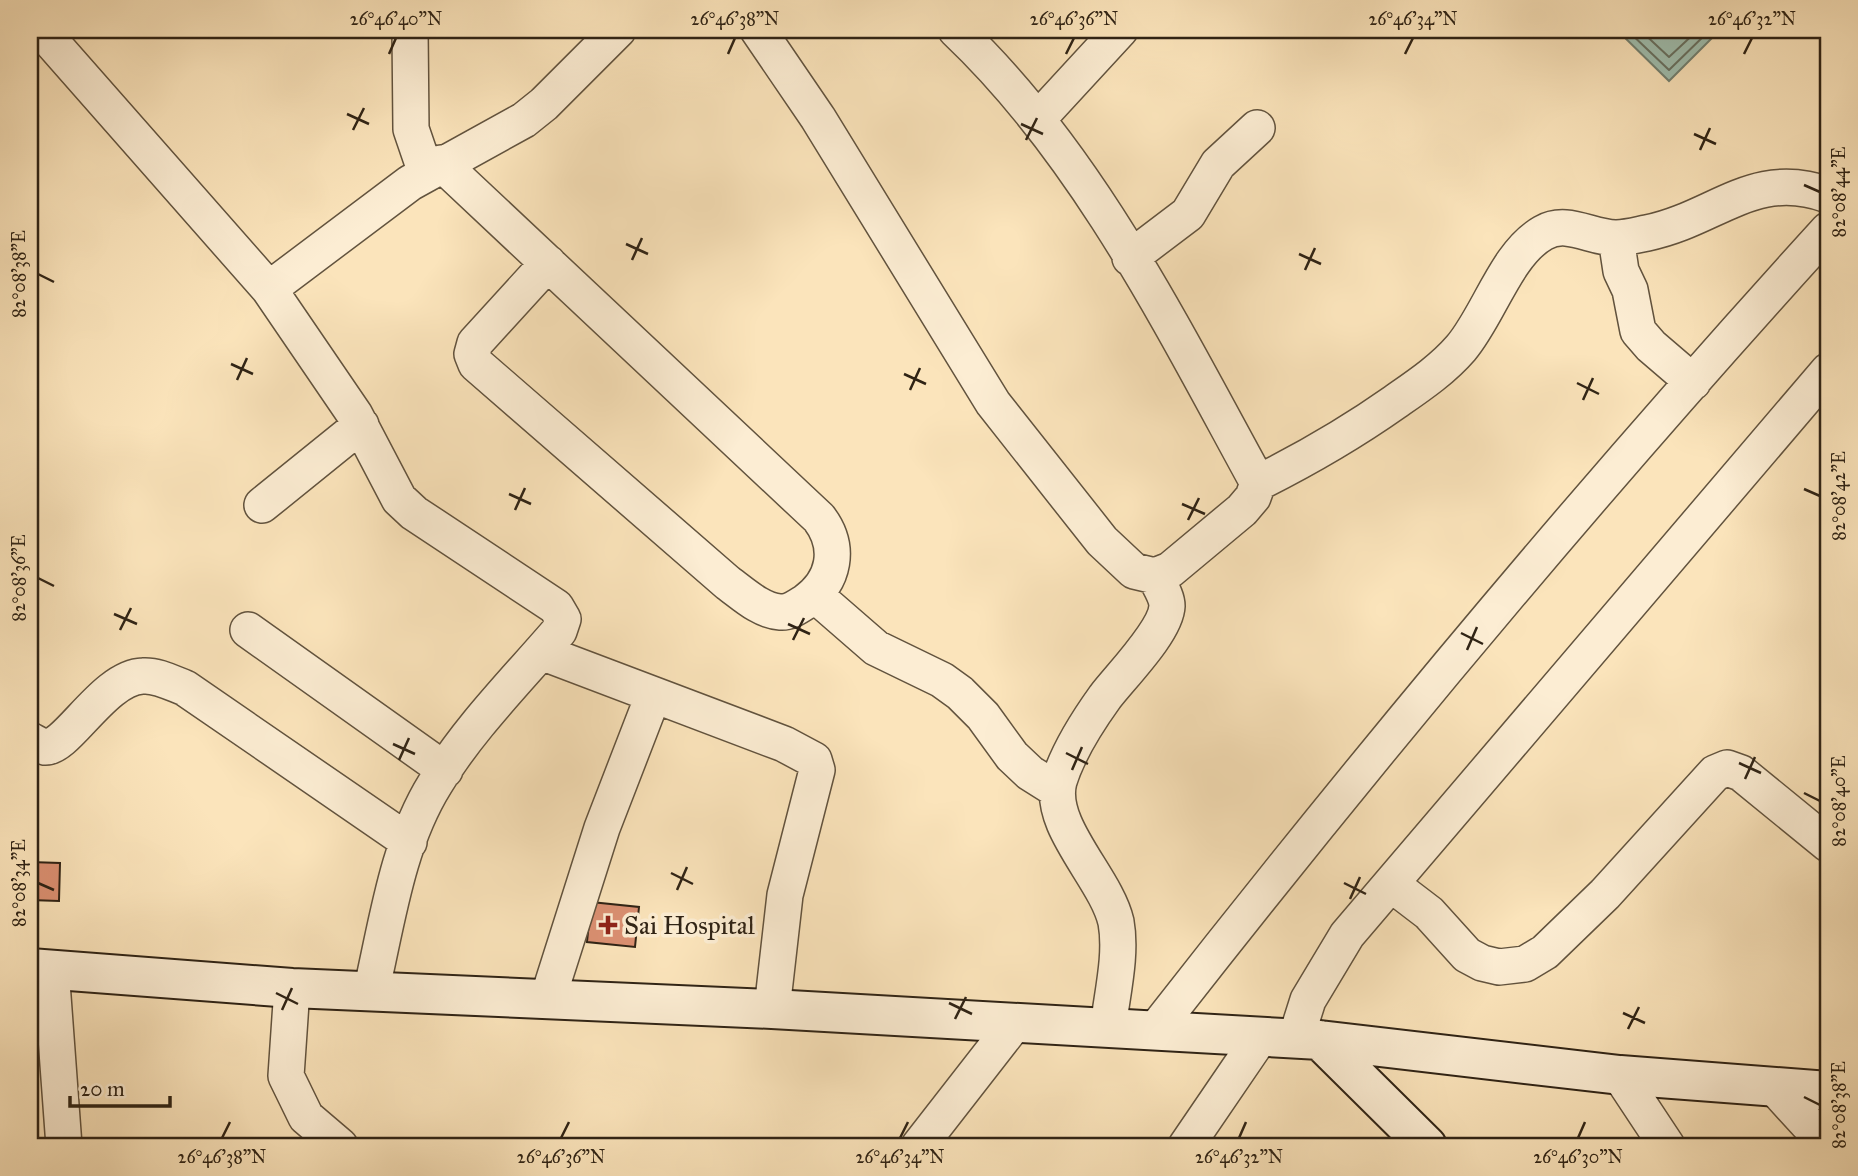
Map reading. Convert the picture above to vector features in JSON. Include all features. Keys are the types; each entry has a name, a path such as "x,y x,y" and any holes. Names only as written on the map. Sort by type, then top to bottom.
{"street":[{"path":"41,30 270,289 361,425 399,499 414,513 556,607 563,619 559,631 434,785 409,842 397,881 371,992"},
{"path":"410,30 411,129 434,168 548,263 819,518 828,530 834,560 827,578 815,595 795,609 779,612 759,604 738,590 476,364 472,354 475,343 548,263"},
{"path":"270,289 434,168 524,120 544,104 618,30"},
{"path":"758,30 818,118 993,404 1102,541 1135,571 1155,576 1170,570 1242,510 1253,497 1258,483 1332,446 1433,376 1460,350 1484,318 1524,249 1544,232 1560,227 1616,238 1649,233 1693,219 1748,192 1770,186 1793,187 1828,195"},
{"path":"956,30 1038,119 1078,173 1130,258 1258,483"},
{"path":"1038,119 1120,30"},
{"path":"1130,258 1188,214 1218,164 1257,128"},
{"path":"1156,1029 1267,887 1543,553 1828,230"},
{"path":"1616,238 1618,256 1630,290 1638,331 1651,346 1693,382"},
{"path":"1186,1146 1292,1038 1321,975 1347,935 1828,371"},
{"path":"262,505 361,425"},
{"path":"1108,1028 1118,940 1115,920 1106,896 1071,836 1060,810 1057,790 1063,767 1093,716 1162,624 1167,605 1155,576"},
{"path":"815,595 876,648 942,680 960,693 983,716 1030,774 1057,790"},
{"path":"248,630 445,770"},
{"path":"541,652 783,744 814,760 817,770 785,895 772,1009"},
{"path":"30,740 44,747 56,744 98,700 126,680 144,676 166,681 185,688 409,842"},
{"path":"548,999 602,828 653,696"},
{"path":"1391,884 1429,913 1467,955 1482,963 1499,967 1525,964 1545,953 1605,894 1714,773 1727,768 1741,773 1828,844"},
{"path":"64,1146 40,969 292,988 772,1009 1292,1038 1620,1075 1828,1091"},
{"path":"292,988 286,1076 306,1116 340,1146"},
{"path":"919,1146 1014,1024"},
{"path":"1292,1038 1427,1146"},
{"path":"1620,1075 1667,1146"},
{"path":"1775,1088 1828,1146"}],"water":[{"path":"1617,30 1720,30 1669,81"}],"building":[{"path":"30,862 60,863 59,901 30,900"},
{"path":"591,902 639,907 635,947 587,942"}],"place":[{"name":"Sai Hospital","path":"608,925"}]}
